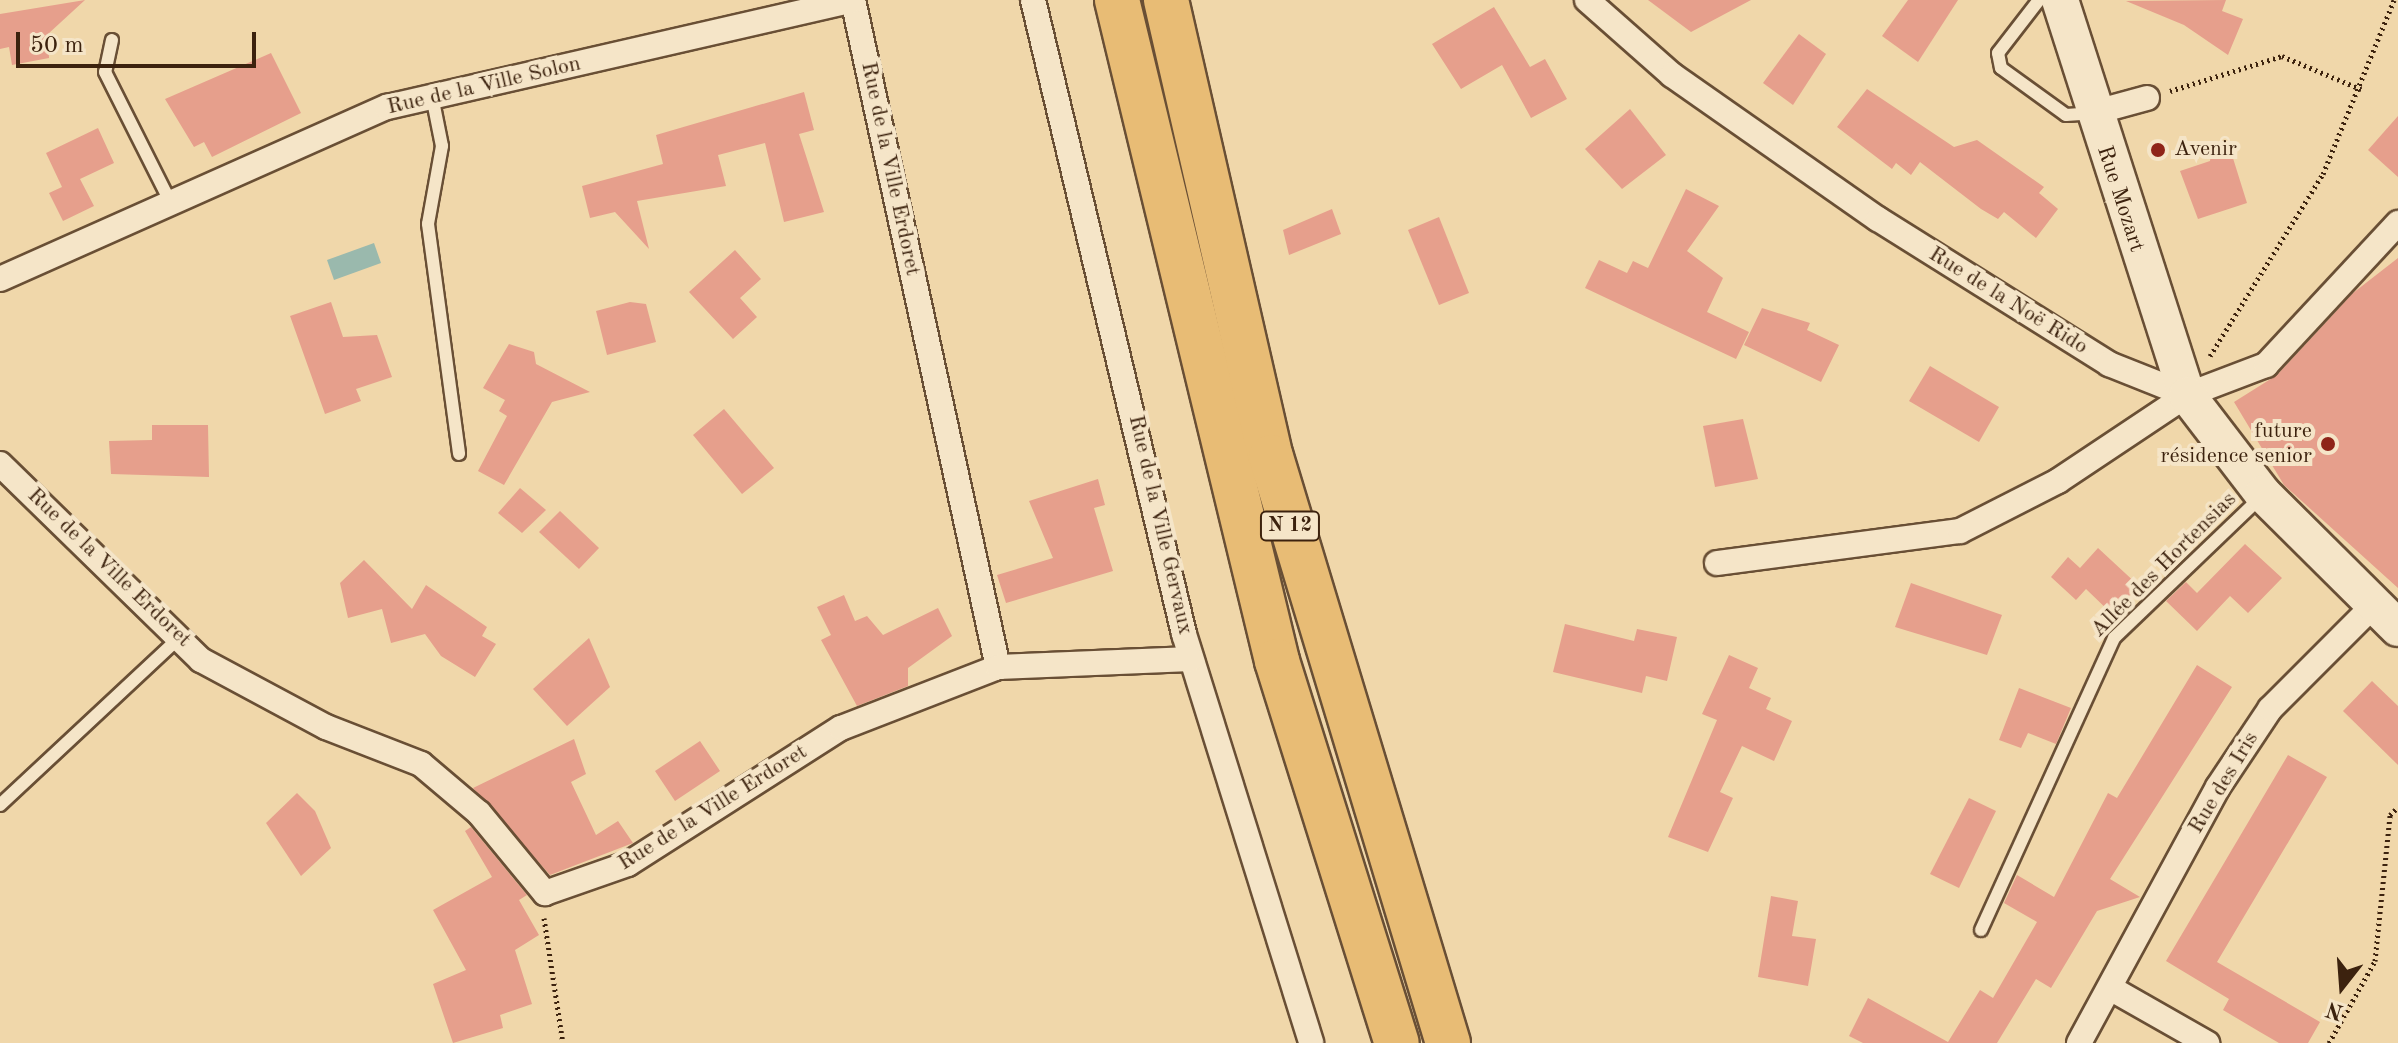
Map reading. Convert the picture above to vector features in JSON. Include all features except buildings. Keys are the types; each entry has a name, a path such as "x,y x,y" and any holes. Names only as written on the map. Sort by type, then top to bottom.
{"highway":[{"name":"N 12","path":"1117,0 1269,630 1397,1043"},
{"name":"N 12","path":"1166,0 1271,457 1448,1043"}],"street":[{"name":"Rue de la Ville Solon","path":"0,279 387,107 853,0"},
{"name":"Rue de la Ville Erdoret","path":"853,0 998,667"},
{"name":"Rue de la Ville Gervaux","path":"1033,0 1191,659 1311,1043"},
{"name":"Rue de la Noë Rido","path":"1587,0 1672,75 1878,219 2109,364 2187,395"},
{"name":"Rue Mozart","path":"2060,0 2092,113 2187,395"},
{"path":"2092,113 2147,98"},
{"path":"1717,563 1960,531 2058,481 2187,395 2266,365 2398,223"},
{"path":"2187,395 2263,494 2386,617"},
{"name":"Rue de la Ville Erdoret","path":"0,464 201,660 326,727 421,764 479,813 545,893 628,864 841,728 998,667 1191,659"},
{"name":"Rue des Iris","path":"2079,1043 2218,787 2270,709 2386,617"},
{"path":"2110,988 2207,1043"}],"lane":[{"path":"2039,0 1998,53 2001,68 2066,115 2092,113"},
{"path":"112,40 105,72 171,203"},
{"path":"432,96 442,146 428,224 459,454"},
{"name":"Allée des Hortensias","path":"1981,930 2056,779 2093,671 2114,638 2263,494"},
{"path":"0,805 180,637"}],"path":[{"path":"2187,395 2323,174 2361,89 2394,0"},
{"path":"2147,98 2282,56 2361,89"},
{"path":"2329,1043 2375,961 2390,815 2398,807"},
{"path":"545,893 544,941 563,1043"}],"shaded area":[{"path":"374,243 381,263 334,280 327,260"}],"place":[{"name":"Avenir","path":"2158,150"},
{"name":"future résidence senior","path":"2328,444"}]}
